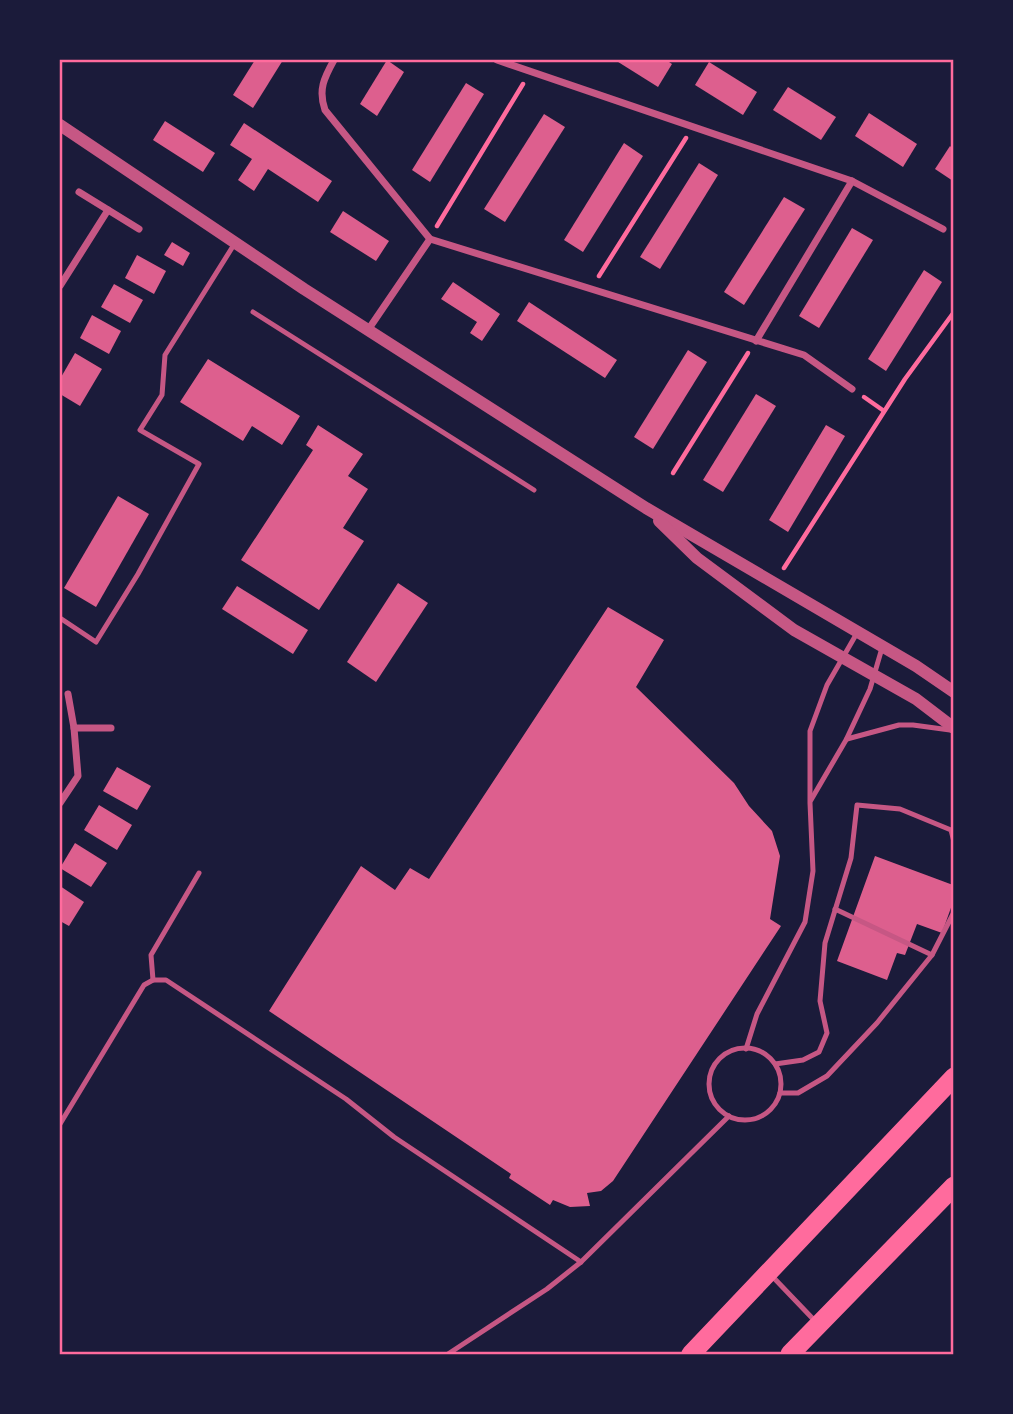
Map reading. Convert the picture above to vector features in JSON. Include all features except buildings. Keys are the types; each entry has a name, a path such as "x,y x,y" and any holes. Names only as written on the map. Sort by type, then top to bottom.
{"highway":[{"path":"691,1354 954,1077"},
{"path":"790,1354 954,1186"}],"street":[{"path":"334,60 322,80 321,98 325,110 429,239 804,355 852,389"},
{"path":"497,60 852,181 943,229"},
{"path":"60,125 235,243 646,508 916,666 954,692"},
{"path":"756,341 852,181"},
{"path":"79,192 139,229"},
{"path":"60,286 107,210"},
{"path":"369,330 429,239"},
{"path":"646,508 697,558 794,630 916,699 954,729"},
{"path":"60,803 78,776 68,694"},
{"path":"74,728 111,728"}],"lane":[{"path":"60,618 96,642 199,464 140,430 162,395 165,355 235,243"},
{"path":"253,313 534,490"},
{"path":"746,1048 757,1014 806,922 813,871 810,730 821,698 857,633"},
{"path":"810,803 846,740 870,689 882,648"},
{"path":"846,740 899,725 954,729"},
{"path":"775,1064 803,1060 819,1052 827,1033 820,1001 825,943 851,858 857,805 900,809 951,830 954,842"},
{"path":"153,980 151,955 199,873"},
{"path":"835,909 932,955"},
{"path":"780,1093 798,1093 827,1076 877,1023 932,955 954,912"},
{"path":"60,1124 144,985 153,980 166,979 346,1099 394,1137 581,1262"},
{"path":"746,1048 764,1053 775,1064 781,1083 780,1093 769,1111 760,1117 739,1119 719,1109 709,1089 710,1077 721,1057 730,1051 746,1048"},
{"path":"448,1354 547,1289 581,1262 729,1116"},
{"path":"769,1273 820,1326"}],"path":[{"path":"429,239 531,71"},
{"path":"592,288 694,126"},
{"path":"775,583 884,411 954,312"},
{"path":"673,473 756,341"},
{"path":"852,389 884,411"}]}
